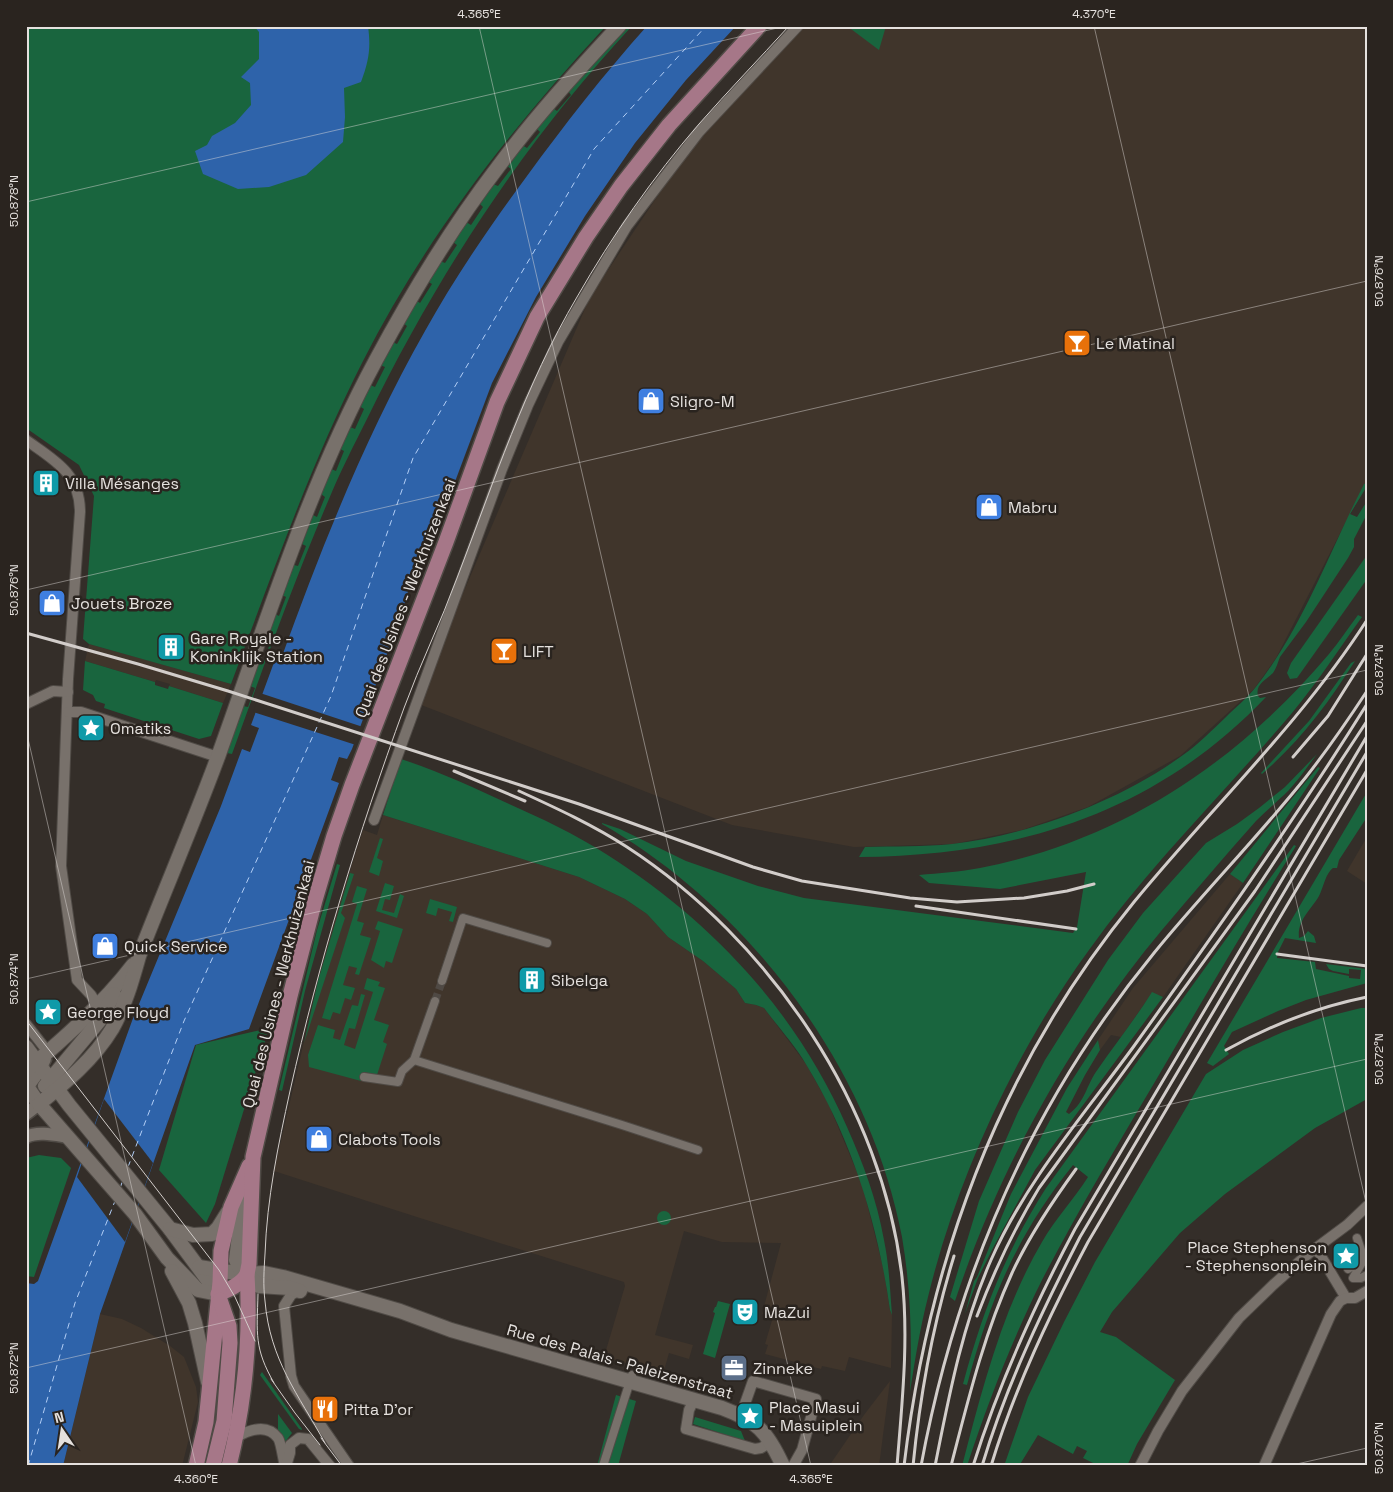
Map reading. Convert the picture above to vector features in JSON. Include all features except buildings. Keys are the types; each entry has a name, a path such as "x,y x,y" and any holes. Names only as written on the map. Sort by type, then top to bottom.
{"main road":[{"path":"39,1104 43,1090 92,1055 111,1029 126,998 139,956 218,757 272,604 308,510 340,435 375,361 428,269 484,186 544,110 619,26"},
{"name":"Quai des Usines - Werkhuizenkaai","path":"230,1466 240,1420 247,1361 245,1274 249,1255 253,1157 290,996 334,836 376,720 446,542 493,410 537,317 586,237 621,186 669,125 759,26"},
{"path":"53,1084 139,956"},
{"path":"26,1072 101,1010"},
{"path":"26,1047 92,1134 170,1229 218,1294"},
{"path":"27,1087 39,1104 135,1214 167,1258 198,1290 218,1294 245,1278 245,1274"},
{"path":"170,1229 192,1235 212,1234 231,1207 253,1157"},
{"path":"244,1178 245,1186 236,1260 245,1274"},
{"path":"213,1466 224,1421 230,1343 222,1326 218,1294 222,1251 231,1207"},
{"path":"167,1258 174,1276 189,1303 196,1323 209,1391"},
{"path":"199,1267 245,1274"},
{"name":"Rue des Palais - Paleizenstraat","path":"245,1274 264,1273 283,1277 400,1310 451,1330 631,1378 742,1415 763,1431 783,1466"},
{"name":"Rue des Palais - Paleizenstraat","path":"245,1274 259,1286 299,1290 435,1329 451,1330"},
{"path":"196,1466 206,1422 209,1391 222,1326"},
{"name":"Rue des Palais - Paleizenstraat","path":"771,1442 779,1447 792,1466"}],"street":[{"path":"374,820 502,469 528,405 558,342 627,226 699,132 798,26"},
{"path":"26,440 66,470 76,486 80,499 68,692 61,878 77,980 101,1010 111,1029"},
{"path":"26,704 53,691 68,692"},
{"path":"68,712 81,712 218,757"},
{"path":"442,981 462,918 547,943"},
{"path":"364,1077 398,1082 402,1071 414,1060 435,1001"},
{"path":"26,1024 48,1052"},
{"path":"414,1060 698,1150"},
{"path":"27,1087 39,1063"},
{"path":"26,1114 39,1104"},
{"path":"26,1137 31,1134 68,1137"},
{"path":"1140,1466 1182,1391 1239,1318 1273,1285 1366,1208"},
{"path":"1316,1248 1346,1298"},
{"path":"1264,1466 1330,1314 1340,1301 1346,1298 1354,1298 1364,1282 1353,1278 1366,1256"},
{"path":"1348,1269 1366,1256"},
{"path":"299,1290 291,1295 284,1306 288,1360 294,1386 349,1466"},
{"path":"604,1466 631,1378"},
{"path":"742,1415 753,1381 816,1399 802,1450 792,1466"},
{"path":"694,1400 689,1410 686,1429 755,1449 771,1442"},
{"path":"236,1437 251,1430 259,1429 270,1432 279,1438 290,1453 285,1466"},
{"path":"285,1446 299,1438 308,1439 330,1466"}],"shaded area":[{"path":"804,26 1367,26 1367,486 1350,514 1276,658 1254,689 1180,756 1088,807 1022,830 953,844 854,847 732,825 416,703 590,297 697,137 792,35"},
{"path":"89,644 231,684 223,703 169,686 170,684 156,680 155,682 85,661"},
{"path":"383,815 579,877 625,899 647,914 668,937 703,961 736,989 745,1003 764,1008 806,1064 828,1103 862,1184 884,1271 892,1315 891,1368 849,1357 845,1371 822,1366 821,1369 765,1354 768,1345 765,1344 773,1317 762,1314 781,1243 722,1242 684,1231 655,1335 693,1345 689,1359 669,1353 663,1374 604,1357 625,1286 624,1282 274,1171 318,981 337,912 363,830 377,835"},
{"path":"1367,837 1367,884 1347,871"},
{"path":"1230,874 1243,883 1163,997 1152,993 1121,1037 1111,1035 1100,1050 1098,1040 1133,988"},
{"path":"100,1314 122,1319 141,1328 184,1357 196,1387 198,1402 182,1466 63,1466"},
{"path":"890,1381 879,1466 829,1466 864,1415"}],"green space":[{"path":"26,26 606,26 537,104 473,185 414,271 388,315 363,361 326,440 292,521 231,684 89,644 83,639 94,496 79,465 26,428"},
{"path":"627,26 632,26 592,70 519,164 485,213 422,314 338,479 291,594 232,754 227,753 243,706 248,707 255,688 250,686 259,661 264,662 270,643 265,641 275,614 279,616 286,597 282,595 294,565 298,566 306,546 302,544 313,515 317,517 325,497 321,494 331,469 336,471 344,451 340,449 350,427 355,429 364,409 359,406 370,385 375,387 385,367 380,365 392,342 397,344 407,326 403,323 416,300 420,303 432,284 427,281 440,261 445,263 457,245 453,242 466,222 471,225 483,207 479,203 493,184 498,186 511,169 507,166 522,145 527,148 540,132 536,128 553,108 557,111 571,95 568,91"},
{"path":"847,26 886,26 879,50"},
{"path":"1367,483 1350,514 1357,517 1367,501 1367,514 1354,539 1354,547 1306,622 1280,657 1273,673 1258,688 1258,696 1260,698 1266,697 1223,737 1178,771 1130,798 1080,820 1028,837 973,848 917,855 859,857 865,847 952,844 1012,833 1043,824 1103,801 1131,787 1189,751 1255,688 1271,667 1323,571 1364,484"},
{"path":"1367,555 1367,579 1297,678 1290,679 1287,673 1291,663"},
{"path":"1358,615 1362,617 1301,702 1162,859 1112,919 1062,989 1037,1030 992,1116 955,1206 940,1252 925,1309 910,1392 910,1314 902,1237 886,1174 862,1113 832,1054 796,999 754,947 707,901 656,859 602,823 620,829 686,861 758,886 804,898 1073,933 1077,927 1086,872 1000,889 929,883 919,875 980,868 1031,856 1081,838 1128,817 1172,792 1215,762 1255,730 1329,654"},
{"path":"85,661 155,682 155,685 168,689 169,686 223,703 211,736 199,739 104,708 105,704 96,701 93,695 83,690"},
{"path":"1355,661 1313,721 1262,774 1309,721 1351,663"},
{"path":"1317,754 1289,790 1256,821 1174,916 1129,972 1068,1060 1016,1153 973,1251 955,1301 950,1297 979,1201 1018,1112 1045,1060 1108,960 1143,913 1206,843 1259,808 1285,787"},
{"path":"401,759 442,774 520,809 558,827 606,854 645,880 681,909 715,939 747,972 776,1007 803,1045 826,1085 853,1141 878,1211 887,1258 892,1315 870,1215 850,1153 823,1094 807,1066 792,1043 764,1008 745,1003 736,989 703,961 668,937 647,914 625,899 579,877 383,815"},
{"path":"1318,767 1320,768 1243,883 1230,874"},
{"path":"1367,792 1367,817 1339,860 1337,868 1332,868 1328,873 1319,896 1302,920 1299,938 1308,931 1314,936 1316,943 1285,938 1277,958 1315,962 1316,969 1349,976 1349,978 1360,979 1361,970 1349,969 1349,974 1333,971 1326,964 1367,969 1367,983 1306,1000 1232,1032 1224,1046 1229,1054 1213,1066 1207,1063"},
{"path":"380,838 383,839 377,858 383,861 379,876 369,872"},
{"path":"1294,845 1296,846 1191,1021 1055,1255 1011,1348 983,1418 967,1466 962,1466 977,1409 1004,1323 1015,1295 1047,1234 1088,1177 1073,1165 1036,1217 1021,1243 996,1296 985,1324 967,1385 963,1384 987,1307 1007,1259 1031,1212 1046,1188"},
{"path":"337,864 340,865 305,991 282,1091 279,1090 317,930"},
{"path":"350,873 354,874 341,913 345,918 304,1043 318,981"},
{"path":"385,883 394,886 390,900 385,899 382,910 394,913 400,894 404,896 397,918 376,911"},
{"path":"357,886 367,889 357,921 364,923 360,935 371,938 359,975 355,974 357,968 349,966 343,985 355,988 351,1000 345,998 340,1014 333,1012 330,1020 322,1018 357,904 352,902"},
{"path":"430,899 457,907 453,922 449,921 452,912 438,908 436,916 426,913"},
{"path":"378,921 403,929 392,963 386,961 384,968 371,960 380,931 375,929"},
{"path":"367,978 380,982 378,986 385,988 374,1020 389,1025 383,1042 387,1044 377,1075 364,1072 361,1081 309,1067 308,1055 318,1025 335,1030 333,1038 340,1040 352,1005 358,1006 361,994 365,995 355,1029 349,1028 344,1045 355,1049 373,992 364,989"},
{"path":"1152,992 1163,997 1035,1170 978,1278 965,1314 974,1281 1011,1194 1067,1088 1098,1040 1100,1050 1066,1112 1069,1114 1079,1104 1094,1075"},
{"path":"1367,1008 1367,1099 1315,1128 1225,1194 1180,1233 1112,1312 1100,1332 1116,1337 1175,1380 1137,1444 1127,1466 1099,1466 1083,1458 1087,1451 1077,1446 1073,1454 1038,1435 1019,1466 1004,1466 1028,1397 1064,1322 1095,1262 1206,1074 1243,1050 1283,1032 1321,1018"},
{"path":"269,1028 215,1204 206,1223 159,1170 196,1045"},
{"path":"39,1155 61,1158 71,1168 34,1277 26,1276 26,1158"},
{"path":"661,1211 667,1211 671,1218 667,1225 661,1225 657,1221 657,1215"},
{"path":"1353,1243 1359,1253 1344,1263 1337,1252"},
{"path":"718,1301 730,1304 715,1358 703,1354 715,1313 713,1312"},
{"path":"262,1372 302,1430 299,1429 260,1375"},
{"path":"616,1395 636,1401 618,1466 597,1466"},
{"path":"278,1414 292,1433 285,1442 278,1432"},
{"path":"695,1417 741,1431 745,1441 693,1424"}],"water":[{"path":"254,26 368,26 369,54 361,82 344,88 345,117 343,142 306,175 269,187 238,189 203,174 195,151 207,145 212,136 235,123 251,105 250,83 241,77 259,59 259,32"},
{"path":"647,26 736,26 686,80 635,143 585,216 536,297 492,383 438,527 434,529 417,576 411,581 400,619 352,749 347,759 339,757 331,780 339,783 249,1029 195,1045 100,1314 63,1466 26,1466 26,1283 34,1284 38,1281 132,1021 221,806 242,749 250,752 259,728 251,725 276,657 281,659 346,492 383,410 436,311 461,271 556,137"}],"pier":[{"path":"260,693 363,727 356,745 253,712"},
{"path":"104,1099 153,1163 125,1242 77,1177"}],"ferry route":[{"path":"128,1167 184,1021 331,696 413,458 594,149 706,26"},
{"path":"120,1188 123,1180"},
{"path":"28,1466 75,1303 115,1201"}],"tunnel":[{"path":"435,1001 442,981"}],"tram line":[{"path":"325,1443 295,1392 279,1359 268,1322 264,1272 271,1192 290,1091 301,1042 355,850 410,692 451,594 511,434 558,330 604,252 649,186 699,124 789,26"},
{"path":"26,1020 219,1270 235,1297 255,1341"},
{"path":"258,1294 258,1340 263,1360 274,1383"},
{"path":"271,1379 320,1445"},
{"path":"321,1438 342,1466"}],"railway":[{"path":"904,1466 916,1388 932,1313 953,1239 978,1167 1009,1097 1045,1030 1087,964 1134,902 1313,695 1367,620"},
{"path":"26,633 228,691 579,804 753,867 802,881 910,898 957,902 1024,898 1067,891 1094,884"},
{"path":"1293,757 1328,716 1367,654"},
{"path":"921,1466 936,1396 955,1327 978,1260 1005,1194 1036,1131 1071,1069 1110,1010 1154,953 1306,777 1367,691"},
{"path":"935,1466 951,1387 964,1336 981,1285 1005,1231 1056,1150 1134,1046 1253,877 1367,704"},
{"path":"977,1316 1005,1250 1039,1188 1255,891 1367,721"},
{"path":"973,1466 994,1405 1018,1345 1075,1229 1367,736"},
{"path":"982,1466 1002,1407 1026,1349 1080,1237 1367,752"},
{"path":"991,1466 1000,1437 1034,1351 1088,1242 1367,770"},
{"path":"454,771 525,801"},
{"path":"519,791 588,824 627,847 679,885 728,930 772,979 811,1033 844,1091 871,1151 891,1214 902,1277 905,1348 897,1466"},
{"path":"916,906 1076,929"},
{"path":"1277,954 1367,966"},
{"path":"1226,1050 1295,1018 1330,1006 1367,997"},
{"path":"951,1466 977,1368 1002,1296 1033,1233 1076,1169"},
{"path":"913,1466 928,1360 954,1256"}],"place":[{"name":"Le Matinal","path":"1077,343"},
{"name":"Sligro-M","path":"651,401"},
{"name":"Villa Mésanges","path":"46,483"},
{"name":"Mabru","path":"989,507"},
{"name":"Jouets Broze","path":"52,603"},
{"name":"Gare Royale - Koninklijk Station","path":"171,647"},
{"name":"LIFT","path":"504,651"},
{"name":"Omatiks","path":"91,728"},
{"name":"Quick Service","path":"105,946"},
{"name":"Sibelga","path":"532,980"},
{"name":"George Floyd","path":"48,1012"},
{"name":"Clabots Tools","path":"319,1139"},
{"name":"Place Stephenson - Stephensonplein","path":"1346,1256"},
{"name":"MaZui","path":"745,1312"},
{"name":"Zinneke","path":"734,1368"},
{"name":"Pitta D’or","path":"325,1409"},
{"name":"Place Masui - Masuiplein","path":"750,1416"}]}
